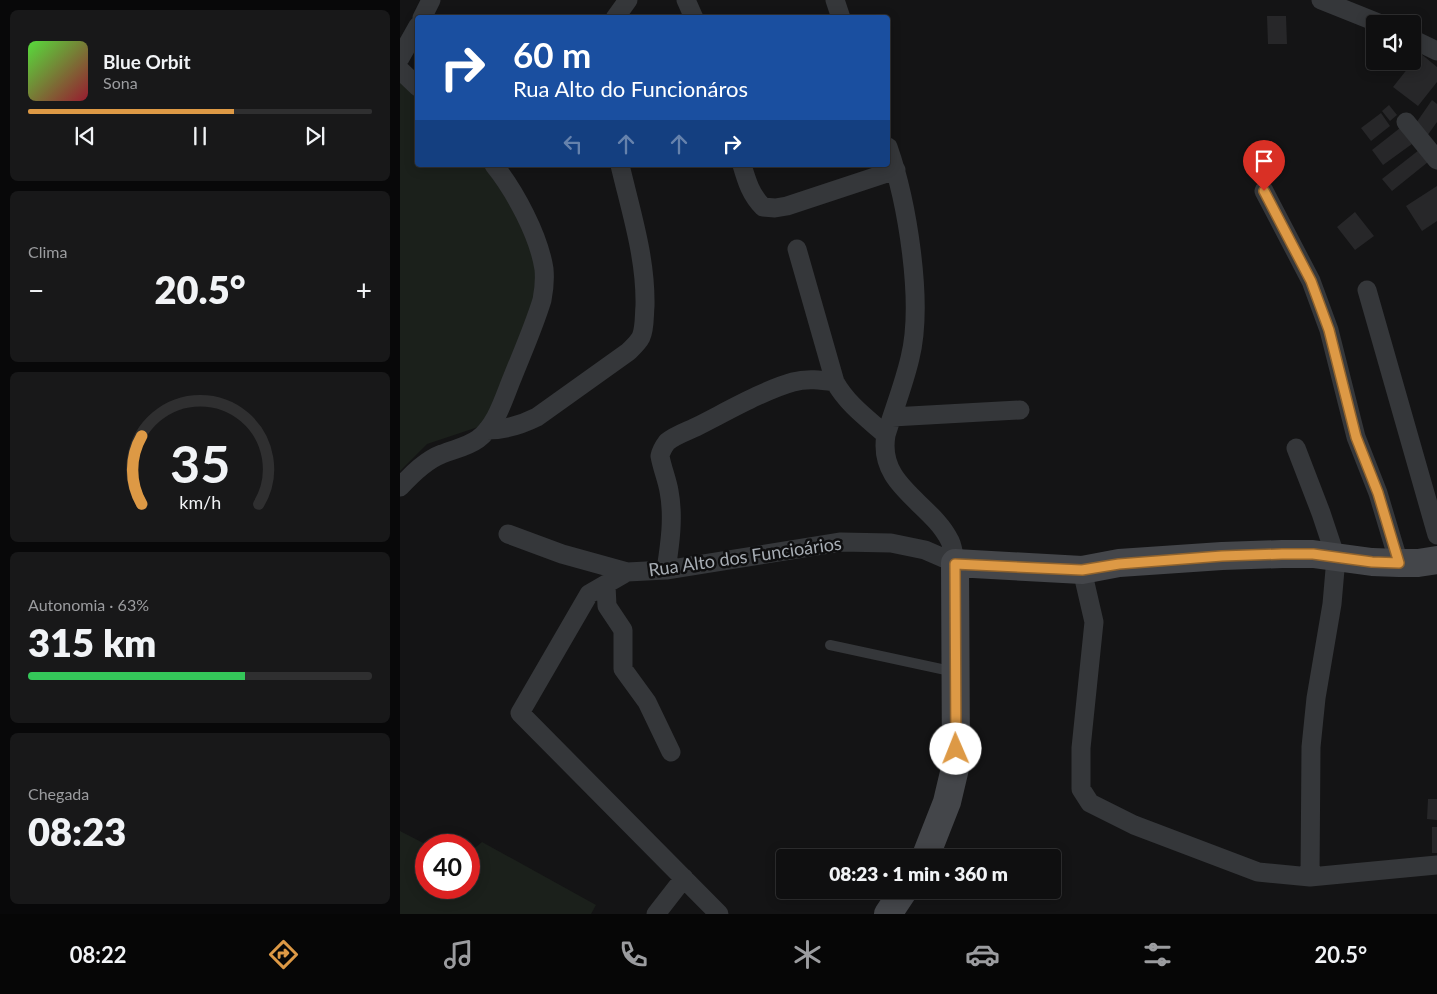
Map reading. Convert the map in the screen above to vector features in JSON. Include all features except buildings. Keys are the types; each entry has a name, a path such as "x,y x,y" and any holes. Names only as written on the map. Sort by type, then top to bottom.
{"street":[{"path":"424,15 431,0"},
{"path":"618,15 628,0"},
{"path":"686,0 693,15"},
{"path":"835,0 840,15"},
{"path":"1321,0 1366,18"},
{"path":"400,58 415,31"},
{"path":"1421,44 1437,52"},
{"path":"400,70 415,84"},
{"path":"1406,122 1437,160"},
{"path":"890,153 896,170 907,225 915,310 910,358 889,426 885,446 890,469 898,482 939,524 951,541 955,564 956,764 947,802 929,849"},
{"path":"400,487 427,462 440,454 467,445 478,439 487,430 500,407 535,322 542,300 545,285 544,270 535,238 510,186 496,167"},
{"path":"487,430 498,430 520,425 537,417 628,352 640,338 644,318 645,292 643,268 631,205 621,167"},
{"path":"743,167 749,187 755,199 763,208 787,206 896,170"},
{"path":"1264,191 1311,281 1329,330 1356,437 1378,493 1399,563"},
{"path":"797,249 836,382 849,402 889,426 1020,410"},
{"path":"1367,290 1437,535"},
{"path":"666,570 672,530 670,491 661,463 660,453 667,443 676,436 708,420 794,381 812,379 836,382"},
{"path":"1296,448 1336,558 1332,604 1316,698 1311,747 1310,878"},
{"name":"Rua Alto dos Funcioários","path":"508,534 562,554 627,572 666,570 841,542 891,543 925,550 955,564"},
{"path":"955,564 1082,570 1119,564 1222,556 1313,554 1336,558 1399,563 1437,560"},
{"path":"1082,570 1094,622 1081,748 1081,789 1090,803 1134,825 1258,872 1310,878 1437,865"},
{"path":"627,572 589,594 520,713 719,914"},
{"path":"606,585 607,606 623,630 623,669 646,702 670,752"},
{"path":"656,914 684,878"},
{"path":"888,914 898,899"}],"lane":[{"path":"830,645 956,672"}],"shaded area":[{"path":"400,81 415,87 415,167 489,167 515,196 544,270 493,422 427,444 400,471"},
{"path":"400,831 415,839 415,899 480,899 480,844 482,842 596,905 591,914 400,914"}],"route":[{"path":"956,749 955,564 1082,570 1119,564 1222,556 1282,554 1313,554 1372,562 1399,563 1378,493 1356,437 1329,330 1311,281 1264,191"}]}
